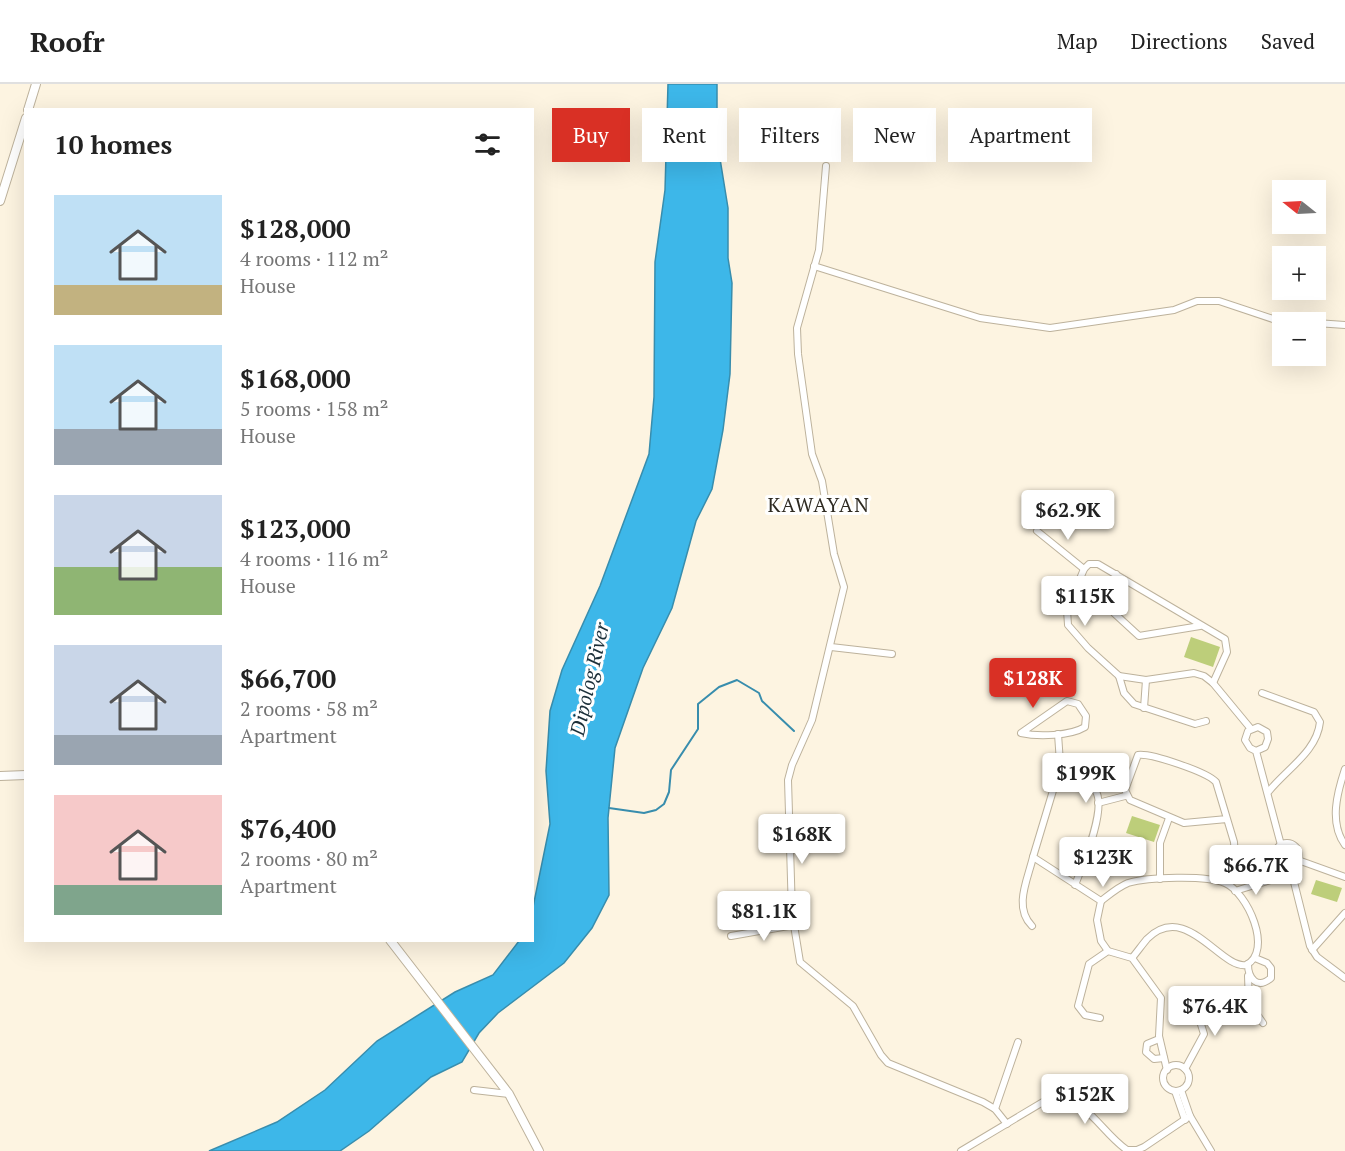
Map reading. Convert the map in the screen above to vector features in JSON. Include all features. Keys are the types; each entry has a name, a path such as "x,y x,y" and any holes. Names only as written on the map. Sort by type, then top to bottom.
{"main road":[{"path":"32,108 36,84"},
{"path":"0,201 24,124"},
{"path":"0,776 24,775"},
{"path":"392,942 509,1094 539,1151"}],"street":[{"path":"826,165 819,250 797,328 798,354 812,454 822,481 832,546 844,587 812,720 792,765 788,780 787,801 794,925 800,962 853,1006 888,1063 963,1093 995,1109 1007,1124"},
{"path":"814,266 980,318 1050,328 1174,310 1197,301 1219,301 1272,319"},
{"path":"1326,324 1345,326"},
{"path":"1037,531 1084,569"},
{"path":"1206,721 1196,724 1144,708 1127,699 1119,676 1088,648 1068,625 1066,610 1084,569 1093,563 1116,574 1227,643 1227,652 1213,683"},
{"path":"1116,574 1114,613 1133,633 1145,636 1200,626"},
{"path":"831,647 892,654"},
{"path":"1119,676 1146,680 1194,673 1213,683 1251,729"},
{"path":"1144,708 1146,680"},
{"path":"1262,693 1314,712 1320,722 1311,749 1288,768 1269,791"},
{"path":"1067,701 1073,701 1086,716 1087,722 1078,731 1058,734 1024,735 1021,734 1067,701"},
{"path":"1251,729 1261,728 1268,735 1265,747 1256,751"},
{"path":"1251,729 1245,740 1250,748 1256,751 1269,791 1281,845"},
{"path":"1032,926 1021,908 1054,784 1060,777 1058,734"},
{"path":"1125,796 1133,763 1138,755 1145,754 1212,777 1216,782 1234,842 1234,857 1226,883"},
{"path":"1344,774 1336,804 1336,826 1344,841"},
{"path":"1060,777 1088,784 1095,789 1098,803 1090,845 1074,885"},
{"path":"1098,803 1125,796"},
{"path":"1125,796 1134,803 1169,818 1194,824 1227,819"},
{"path":"1160,879 1160,843 1169,818"},
{"path":"1235,891 1290,870 1298,860 1296,848 1288,843 1281,845 1276,849 1276,860 1290,870 1312,950 1322,961 1345,978"},
{"path":"1033,857 1101,901"},
{"path":"1298,860 1345,877"},
{"path":"1101,901 1128,884 1160,879 1203,879 1226,883 1235,891 1253,919 1258,944 1255,958 1248,964 1233,964 1203,938 1173,929 1156,932 1132,958"},
{"path":"1101,901 1098,932 1107,951 1132,958 1161,998 1159,1038 1167,1070 1164,1083 1178,1090 1187,1118 1211,1151"},
{"path":"1312,950 1345,913"},
{"path":"731,936 794,925"},
{"path":"1100,1018 1084,1015 1078,1006 1089,963 1107,951"},
{"path":"1248,976 1253,982 1262,983 1271,978 1271,968 1267,963 1255,958"},
{"path":"1248,964 1249,1003 1263,1023"},
{"path":"1178,1090 1188,1080 1185,1069 1204,1034 1194,1002"},
{"path":"1159,1038 1147,1044 1146,1052 1154,1059 1164,1058"},
{"path":"995,1109 1018,1042"},
{"path":"1167,1070 1176,1065 1185,1069"},
{"path":"474,1090 509,1094"},
{"path":"961,1151 1041,1101 1053,1096 1061,1097 1091,1115 1127,1150 1137,1150 1187,1118"}],"green space":[{"path":"1191,637 1220,647 1213,667 1184,657"},
{"path":"1132,816 1160,825 1154,842 1126,833"},
{"path":"1316,880 1342,888 1337,902 1311,894"}],"water":[{"path":"668,84 717,84 717,108 667,108"},
{"name":"Dipolog River","path":"666,162 721,162 728,208 728,258 732,283 730,374 723,430 712,489 696,521 672,608 643,668 615,748 608,818 609,895 592,928 564,963 498,1013 479,1033 462,1062 431,1077 369,1131 340,1151 209,1151 277,1122 325,1090 377,1041 455,992 493,975 518,942 534,942 534,902 550,824 546,771 550,711 562,670 600,586 649,454 654,397 655,262 665,190"}],"waterway":[{"path":"609,808 644,813 656,810 664,804 669,792 671,770 698,729 698,704 719,687 737,680 759,693 762,701 794,731"}],"district":[{"name":"KAWAYAN","path":"819,504"}]}
